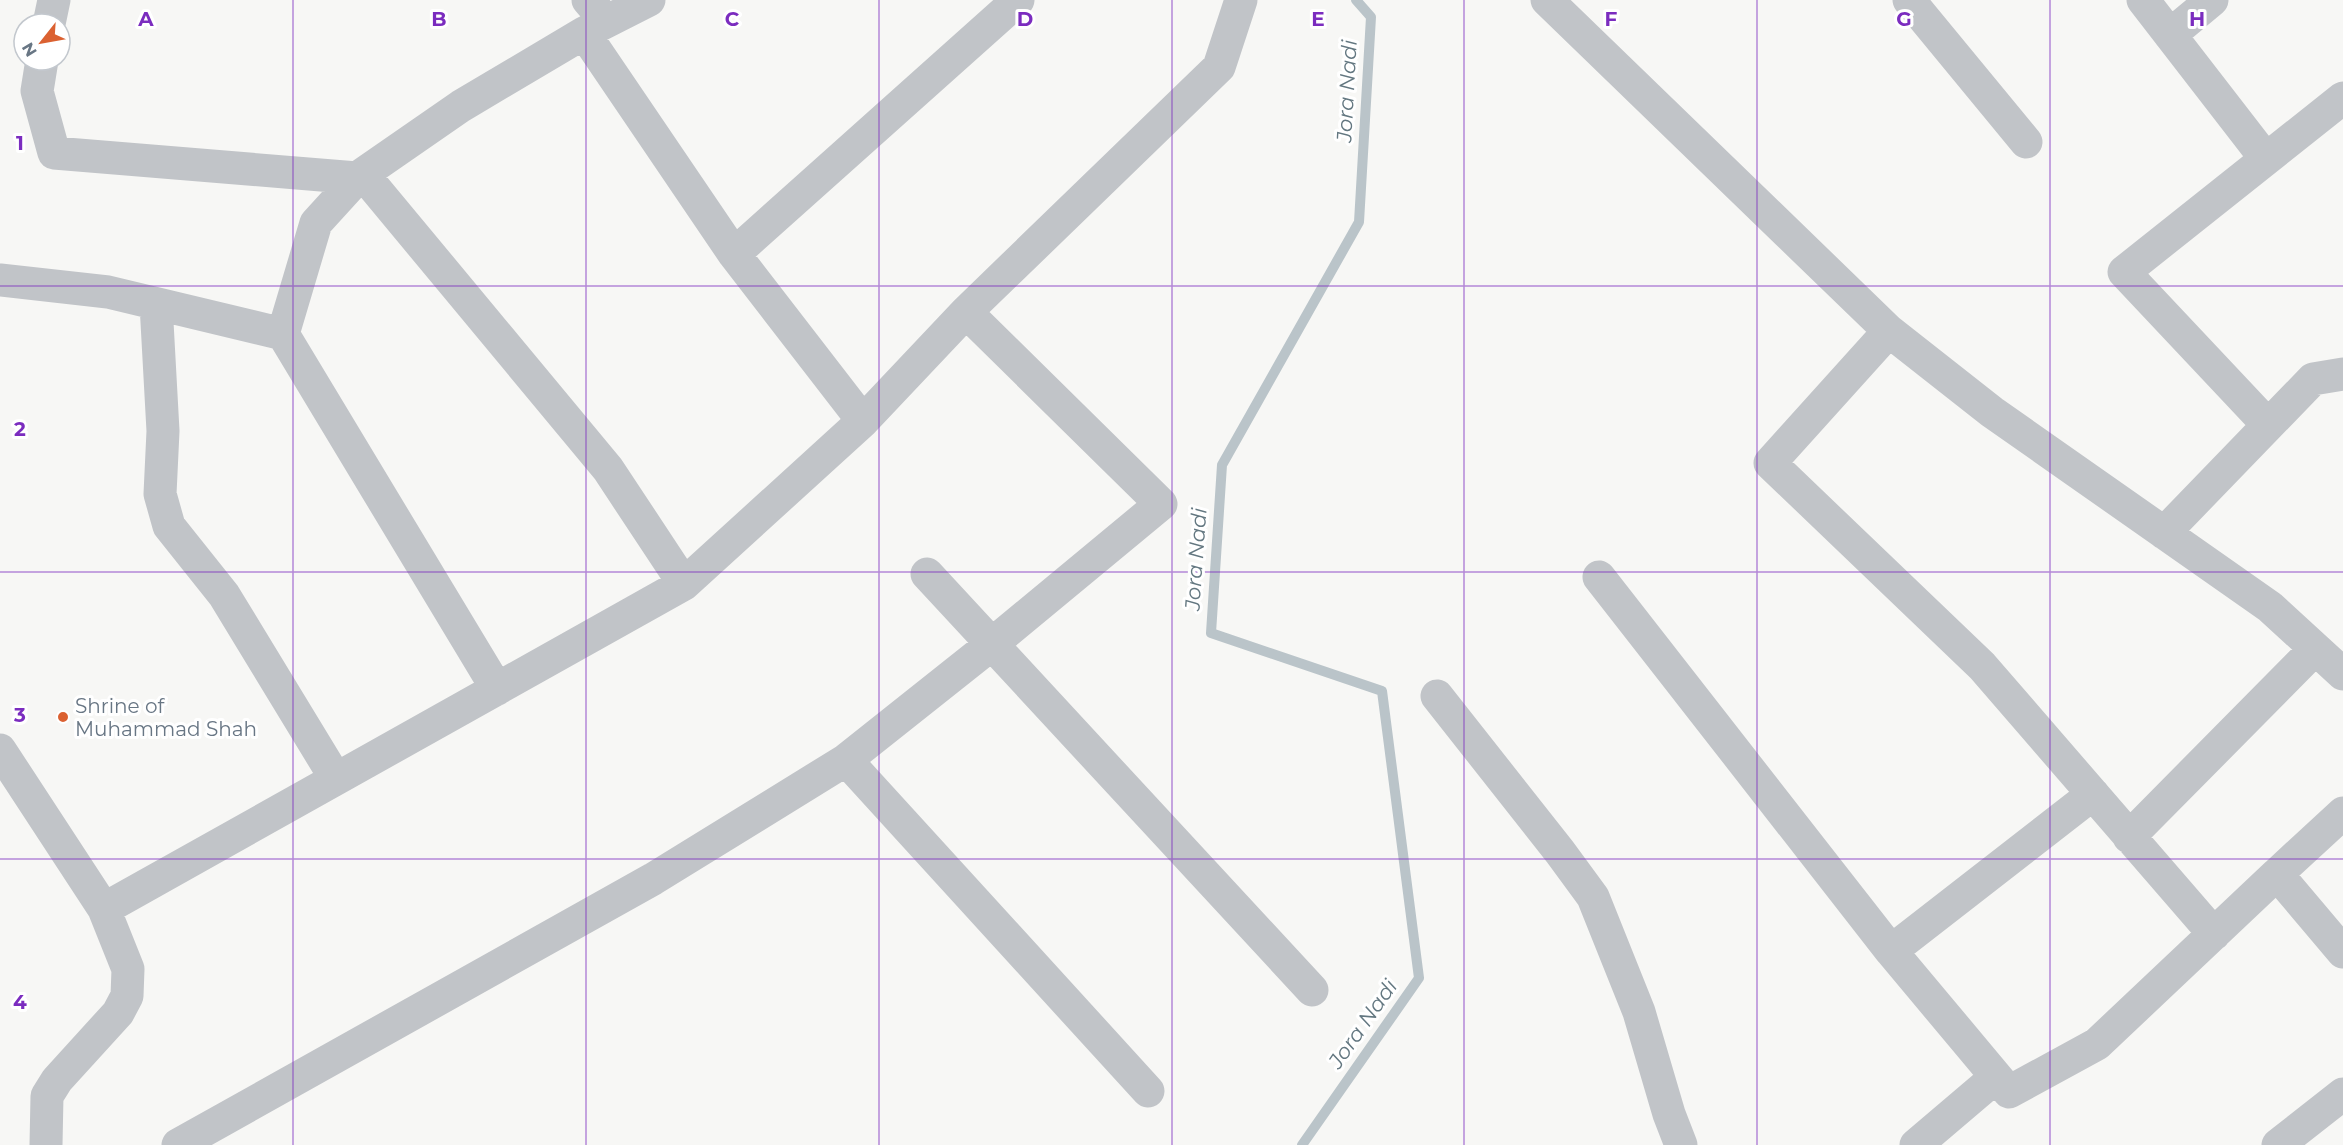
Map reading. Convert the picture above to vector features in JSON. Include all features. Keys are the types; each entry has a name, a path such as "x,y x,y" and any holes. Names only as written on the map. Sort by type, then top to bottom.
{"street":[{"path":"283,334 315,222 360,176 593,18 649,0"},
{"path":"734,254 1018,0"},
{"path":"104,909 684,584 863,421 966,312 1220,67 1241,0"},
{"path":"1547,0 1889,331 1992,412 2270,607 2343,674"},
{"path":"1909,0 2026,142"},
{"path":"2143,0 2266,159"},
{"path":"2170,35 2211,0"},
{"path":"593,18 734,254 863,421"},
{"path":"40,72 38,91 54,153 360,176 608,469 684,584"},
{"path":"2268,425 2124,272 2343,98"},
{"path":"0,280 108,292 283,334 497,689"},
{"path":"156,304 163,431 160,494 169,526 224,595 336,779"},
{"path":"178,1145 653,879 846,760 992,644 1161,504 966,312"},
{"path":"1889,331 1770,463 1982,666 2214,934"},
{"path":"2164,533 2313,379 2343,374"},
{"path":"927,574 1312,990"},
{"path":"1599,577 1892,951 2009,1092 2097,1044 2343,813"},
{"path":"2129,837 2315,649"},
{"path":"1437,696 1593,897 1639,1012 1669,1114 1681,1145"},
{"path":"0,750 104,909 128,969 127,996 118,1013 57,1080 47,1096 46,1145"},
{"path":"846,760 1148,1091"},
{"path":"1892,951 2093,794"},
{"path":"2277,874 2343,952"},
{"path":"1916,1145 1996,1077"},
{"path":"2278,1145 2343,1094"}],"waterway":[{"name":"Jora Nadi","path":"1302,1145 1419,978 1382,691 1211,633 1222,465 1359,222 1371,17 1356,0"}],"place":[{"name":"Shrine of Muhammad Shah","path":"63,717"}]}
